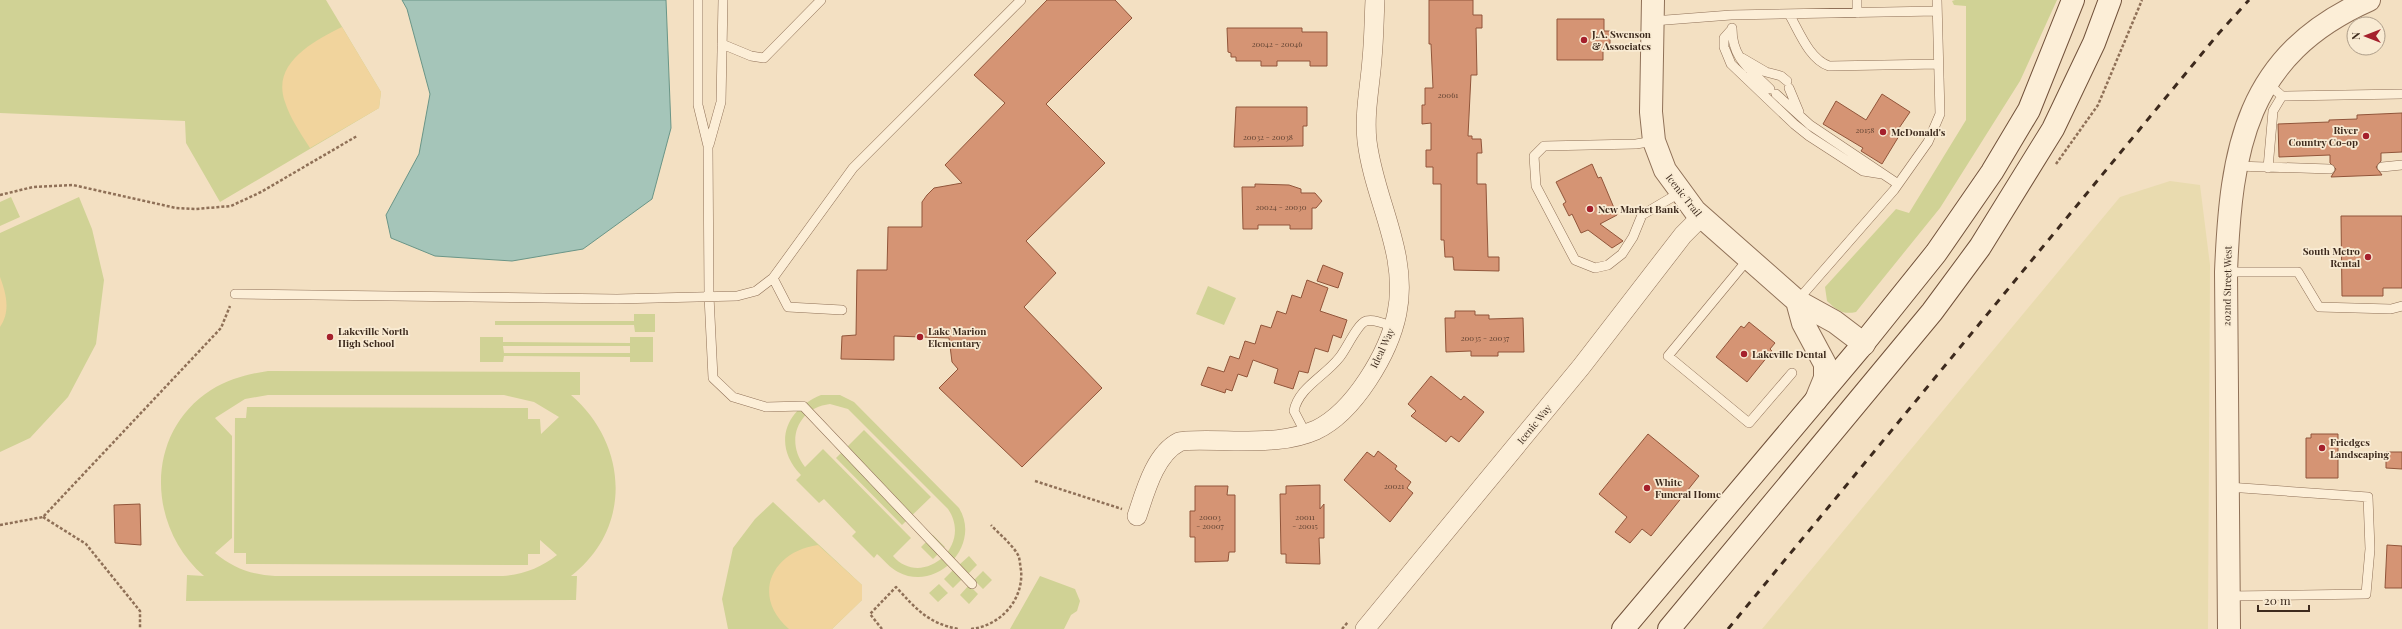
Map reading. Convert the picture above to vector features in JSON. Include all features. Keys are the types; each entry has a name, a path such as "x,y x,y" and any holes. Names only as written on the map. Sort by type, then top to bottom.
{"main road":[{"path":"1623,629 1864,344 1936,253 1992,172 2029,110 2073,0"},
{"path":"1669,629 1831,431 1932,312 1980,247 2053,129 2094,43 2110,0"},
{"name":"202nd Street West","path":"2229,629 2226,272 2228,214 2235,166 2253,110 2274,90 2283,61 2305,38 2332,18 2369,0"},
{"name":"Icenic Trail","path":"1652,11 1651,112 1654,141 1665,170 1701,217 1749,258 1796,302 1835,322 1864,344"},
{"name":"Icenic Trail","path":"1796,302 1803,323 1825,364 1825,378 1815,401"},
{"path":"1831,431 1849,397 1866,379 1870,367 1870,355 1864,344"}],"street":[{"name":"Ideal Way","path":"1137,516 1150,478 1166,454 1180,442 1271,441 1306,434 1335,417 1353,398 1374,368 1393,327 1399,296 1398,264 1393,238 1371,162 1366,124 1375,0"},
{"name":"Icenic Way","path":"1365,629 1580,367 1683,235 1701,217"}],"lane":[{"path":"698,0 698,105 708,146 709,296 713,378 733,397 766,407 803,406 972,584"},
{"path":"708,146 721,102 723,0"},
{"path":"722,44 751,56 764,58 821,0"},
{"path":"235,294 610,299 737,296 756,291 774,278 853,168 1021,0"},
{"path":"1857,0 1857,13"},
{"path":"1796,302 1898,184 1928,142 1940,114 1937,0"},
{"path":"1652,11 1731,15 1937,11"},
{"path":"1789,14 1807,46 1823,64 1829,66 1938,64"},
{"path":"1731,15 1732,40 1739,57 1773,92 1810,125 1898,184"},
{"path":"1732,29 1724,38 1726,56 1731,64 1755,89 1808,136 1863,171 1882,174"},
{"path":"1739,57 1748,60 1766,72 1781,76 1788,84 1799,115"},
{"path":"2268,168 2274,90 2402,94"},
{"path":"1654,141 1636,144 1544,146 1534,156 1536,186 1575,260 1595,268 1608,265 1622,254 1633,237 1642,215 1681,192"},
{"path":"2382,167 2402,165"},
{"path":"2235,166 2330,169"},
{"path":"1749,258 1668,356 1749,423 1792,373"},
{"path":"2226,272 2298,272 2320,307 2391,309 2402,306"},
{"path":"774,278 788,307 842,310"},
{"path":"1306,434 1294,411 1300,395 1337,362 1359,326 1365,321 1376,321 1393,327"},
{"path":"2228,487 2368,497 2370,549 2366,594 2229,596"}],"path":[{"path":"0,196 33,187 73,185 176,208 195,209 232,206 260,192 357,136"},
{"path":"0,526 43,517 222,328 235,294"},
{"path":"1035,481 1101,501 1137,516"},
{"path":"43,517 86,544 140,611 140,629"},
{"path":"970,629 980,628 996,621 1009,611 1017,595 1021,578 1019,555 991,525"},
{"path":"882,629 870,614 896,587 922,615 942,626 958,629"}],"shaded area":[{"path":"402,0 666,0 671,128 652,199 583,249 512,261 435,256 391,238 386,215 419,154 430,94 407,9"},
{"path":"2170,181 2200,185 2210,265 2208,629 1762,629 2120,197"}],"green space":[{"path":"0,0 326,0 381,92 379,108 220,202 186,143 185,121 0,113"},
{"path":"2057,0 2020,81 1940,208 1856,312 1843,312 1827,301 1825,287 1896,209 1909,213 1966,120 1966,6 1954,5 1952,1"},
{"path":"11,197 20,217 0,226 0,202"},
{"path":"79,197 92,229 104,280 96,344 68,397 30,438 0,452 0,233"},
{"path":"1208,286 1236,298 1224,325 1196,314"},
{"path":"634,314 655,314 655,332 635,332 634,325 495,325 495,321 634,321"},
{"path":"480,337 503,337 503,342 630,343 630,337 653,337 653,362 630,362 630,357 504,356 503,362 480,362","holes":["503,346 630,346 630,353 504,353"]},
{"path":"268,371 580,372 580,395 571,395 590,415 604,437 612,461 616,486 613,511 605,534 591,556 571,576 577,576 576,600 186,601 187,575 204,576 185,556 172,532 164,507 161,481 164,455 174,430 189,408 211,390 246,375","holes":["268,395 504,395 534,402 559,417 541,434 540,419 528,419 528,408 247,407 246,418 235,418 234,553 246,553 246,564 528,565 528,554 540,554 540,540 557,555 545,563 532,570 503,576 275,576 243,570 229,563 215,553 232,538 232,436 215,418 245,399"]},
{"path":"821,395 840,395 854,402 959,508 965,522 965,537 960,550 952,562 941,571 927,576 913,577 898,572 877,554 874,558 852,536 856,532 824,499 819,503 796,480 801,475 792,464 787,452 785,440 791,419 809,402","holes":["830,404 848,409 948,509 954,523 954,537 949,549 941,559 930,566 917,568 904,565 893,556 911,538 823,449 805,467 799,457 795,437 802,419 809,412"]},
{"path":"864,430 931,497 902,525 836,458"},
{"path":"773,502 862,585 862,600 832,629 728,629 722,599 733,548 755,519"},
{"path":"933,535 945,547 933,559 921,547"},
{"path":"969,556 977,565 968,574 959,565"},
{"path":"953,570 962,579 953,588 944,579"},
{"path":"983,571 992,580 983,589 974,580"},
{"path":"1040,576 1075,589 1080,601 1077,611 1071,615 1064,629 1010,629"},
{"path":"939,584 948,593 938,602 929,593"},
{"path":"969,585 978,594 969,604 960,595"}],"sand":[{"path":"342,27 381,92 379,108 310,148 287,108 282,88 284,76 298,55 319,39"},
{"path":"0,277 6,296 6,308 0,327"},
{"path":"818,545 862,585 862,600 832,629 789,629 777,616 771,602 769,589 772,576 779,565 789,556 802,549"}],"building":[{"path":"1047,0 1115,0 1132,18 1046,104 1105,163 1026,241 1056,273 1024,307 1102,388 1022,467 939,388 958,369 952,362 949,338 894,336 894,360 841,359 842,336 856,335 857,270 887,270 888,227 922,227 922,202 927,195 934,188 962,183 945,165 1005,103 974,75"},
{"path":"1429,0 1473,0 1473,15 1482,15 1482,28 1476,28 1477,75 1471,75 1468,136 1472,136 1472,139 1481,139 1482,153 1477,153 1477,184 1486,184 1488,257 1499,257 1499,271 1454,270 1453,257 1445,257 1444,240 1441,240 1441,184 1433,184 1433,167 1426,167 1426,150 1431,150 1431,123 1422,124 1422,105 1425,105 1425,88 1433,88 1431,44 1429,44"},
{"name":"J.A. Swenson & Associates","path":"1557,19 1604,19 1604,31 1610,31 1610,48 1603,48 1603,60 1557,60"},
{"path":"1227,28 1302,28 1302,32 1327,32 1327,66 1310,66 1310,61 1277,61 1277,66 1261,66 1261,61 1236,61 1236,57 1231,57 1231,53 1228,52"},
{"path":"1882,94 1910,112 1895,134 1899,136 1882,164 1861,151 1863,148 1823,124 1836,101 1866,120"},
{"path":"1236,107 1307,107 1307,126 1303,126 1303,146 1234,147"},
{"name":"River Country Co-op","path":"2402,113 2402,152 2381,153 2381,161 2376,167 2382,175 2331,177 2336,169 2330,163 2330,155 2279,157 2278,124 2329,122 2329,120 2357,119 2357,115"},
{"name":"New Market Bank","path":"1592,164 1598,178 1601,177 1617,215 1600,224 1623,241 1612,248 1588,230 1581,233 1572,214 1569,216 1563,204 1566,202 1556,182"},
{"path":"1255,184 1289,185 1301,189 1301,193 1315,193 1322,201 1316,208 1312,208 1312,229 1290,229 1290,225 1258,225 1258,229 1243,229 1242,187 1255,187"},
{"name":"South Metro Rental","path":"2341,216 2402,216 2402,288 2383,288 2383,296 2342,296"},
{"path":"1323,265 1343,273 1338,288 1317,281"},
{"path":"1307,280 1328,288 1320,311 1347,320 1341,338 1333,335 1328,352 1315,348 1308,373 1299,371 1293,389 1274,383 1278,369 1253,360 1247,377 1238,374 1232,391 1226,389 1225,393 1201,385 1208,367 1224,372 1230,356 1239,359 1245,341 1255,344 1261,325 1271,328 1277,311 1286,314 1292,295 1301,298"},
{"path":"1455,311 1475,311 1475,315 1489,315 1489,319 1523,318 1524,352 1498,352 1498,356 1471,356 1471,351 1446,352 1445,318 1455,318"},
{"name":"Lakeville Dental","path":"1749,322 1775,343 1770,349 1772,351 1747,382 1716,357 1741,326 1744,328"},
{"path":"1431,376 1461,400 1464,396 1484,412 1459,442 1451,436 1446,442 1411,416 1416,411 1408,404"},
{"name":"White Funeral Home","path":"1648,434 1699,476 1651,536 1642,529 1630,543 1615,532 1627,517 1599,494"},
{"name":"Friedges Landscaping","path":"2311,434 2338,434 2338,478 2306,478 2306,438 2311,438"},
{"path":"1378,451 1397,466 1395,469 1411,482 1407,488 1413,493 1390,522 1344,480 1367,452 1374,457"},
{"path":"2386,452 2402,452 2402,469 2386,468"},
{"path":"1320,485 1320,509 1324,504 1324,538 1319,538 1320,564 1286,563 1286,554 1281,554 1280,494 1286,494 1286,486"},
{"path":"1195,486 1228,486 1227,495 1235,495 1235,552 1229,552 1228,561 1195,562 1195,537 1190,537 1190,511 1195,511"},
{"path":"140,504 141,545 115,543 114,505"},
{"path":"2387,545 2402,546 2402,588 2385,588"}],"railway":[{"path":"1728,629 2219,33 2249,0"}],"place":[{"name":"J.A. Swenson & Associates","path":"1584,40"},
{"name":"McDonald's","path":"1883,132"},
{"name":"River Country Co-op","path":"2366,136"},
{"name":"New Market Bank","path":"1590,209"},
{"name":"South Metro Rental","path":"2368,257"},
{"name":"Lakeville North High School","path":"330,337"},
{"name":"Lake Marion Elementary","path":"920,337"},
{"name":"Lakeville Dental","path":"1744,354"},
{"name":"Friedges Landscaping","path":"2322,448"},
{"name":"White Funeral Home","path":"1647,488"}]}
